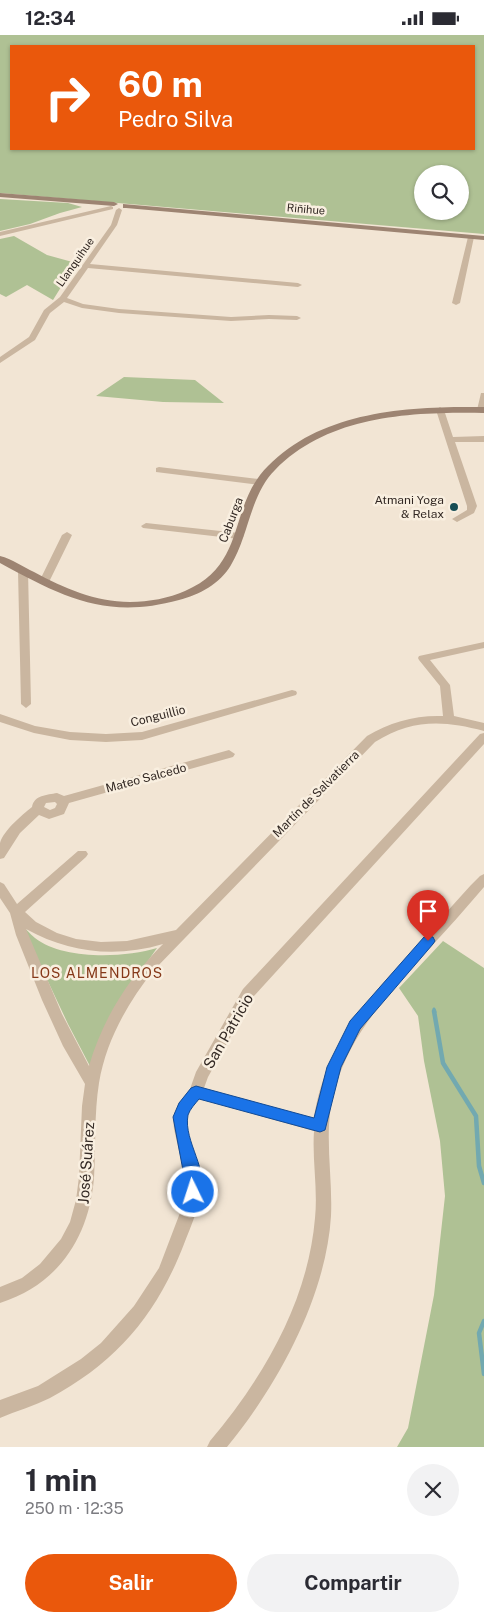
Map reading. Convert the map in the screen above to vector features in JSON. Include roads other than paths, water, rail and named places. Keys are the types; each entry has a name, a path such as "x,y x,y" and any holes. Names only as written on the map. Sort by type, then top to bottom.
{"street":[{"name":"Riñihue","path":"0,195 114,207 126,205 484,238"},
{"path":"0,234 114,207"},
{"name":"Llanquihue","path":"0,361 32,339 46,312 63,299 114,225 114,207"},
{"path":"456,303 471,237"},
{"path":"86,266 298,285"},
{"path":"63,299 82,306 119,311 230,319 297,318"},
{"path":"483,410 484,395"},
{"path":"440,410 472,507 471,511 457,519"},
{"name":"Caburga","path":"0,559 82,599 103,604 139,605 186,595 213,580 225,567 259,482 286,454 327,432 379,417 440,410 483,410"},
{"path":"451,440 484,439"},
{"path":"159,470 259,482"},
{"path":"146,526 239,536"},
{"path":"44,582 67,535"},
{"path":"23,571 26,704"},
{"path":"448,720 445,685 423,659 484,645"},
{"name":"Conguillio","path":"0,718 57,734 90,738 125,738 142,736 292,693"},
{"name":"Martín de Salvatierra","path":"92,1083 98,1059 122,1003 148,967 179,933 370,739 387,729 427,719 448,720 484,727"},
{"name":"San Patricio","path":"0,1409 43,1392 87,1365 125,1331 154,1293 174,1252 191,1205 193,1179 180,1117 184,1107 196,1092 202,1076 248,993 484,737"},
{"name":"Mateo Salcedo","path":"0,855 4,840 38,809 45,814 57,813 63,806 62,801 229,754"},
{"path":"16,913 82,853"},
{"path":"216,1447 246,1410 262,1385 280,1353 309,1283 323,1219 320,1126 324,1102 334,1067 355,1025 484,879"},
{"name":"Martín de Salvatierra","path":"0,887 7,903 16,913 36,930 49,936 92,946 137,945 179,933"},
{"name":"Martín de Salvatierra","path":"16,913 19,930 45,990 76,1057 92,1083"},
{"name":"José Suárez","path":"0,1295 19,1287 47,1268 63,1251 75,1231 84,1203 92,1083"},
{"path":"196,1092 320,1126"}],"waterway":[{"path":"434,1011 443,1063 476,1116 479,1166 484,1183"},
{"path":"484,1321 479,1333 484,1374"}],"place":[{"name":"Atmani Yoga & Relax","path":"454,507"}],"district":[{"name":"LOS ALMENDROS","path":"97,973"}]}
